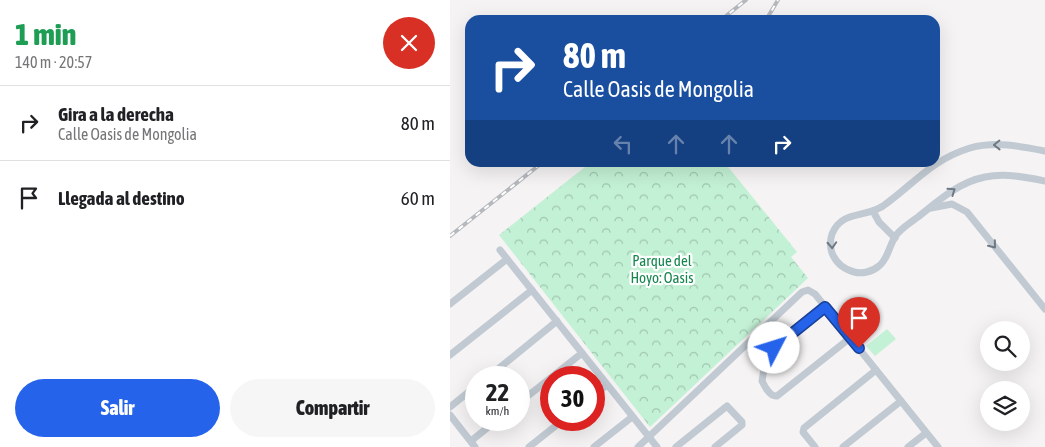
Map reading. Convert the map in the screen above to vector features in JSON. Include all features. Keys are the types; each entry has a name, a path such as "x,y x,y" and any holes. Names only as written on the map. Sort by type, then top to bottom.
{"street":[{"path":"940,162 971,148 998,144 1045,151"},
{"path":"931,167 881,208 848,217 838,224 830,245 835,260 840,266 856,272 875,269 884,261 899,232 963,184 985,177 1007,175 1045,181"},
{"path":"928,209 952,204 967,212 1045,309"},
{"path":"873,211 879,222 895,238"},
{"path":"500,250 656,447"},
{"path":"450,304 507,258"},
{"path":"450,356 532,290"},
{"path":"638,447 802,292 808,290 815,294 938,447"},
{"path":"762,359 825,307"},
{"path":"502,366 557,321"},
{"path":"749,343 762,359 764,366 762,383 771,396 776,396 850,338"},
{"path":"530,394 582,353"},
{"path":"814,447 803,432 804,428 876,370"},
{"path":"450,407 465,395"},
{"path":"844,447 901,401"},
{"path":"676,447 727,406 742,422 742,425 715,447"},
{"path":"450,415 473,444 487,431"},
{"path":"594,447 632,416"},
{"path":"529,447 549,431"},
{"path":"908,447 926,433"}],"green space":[{"name":"Parque del Hoyo: Oasis","path":"585,167 728,167 797,252 791,257 808,278 650,427 605,370 605,366 602,366 499,235"},
{"path":"887,329 896,339 875,356 866,346"}],"railway":[{"path":"727,15 746,0"},
{"path":"769,15 778,0"},
{"path":"450,236 537,167"}],"route":[{"path":"774,348 825,307 859,348"}]}
